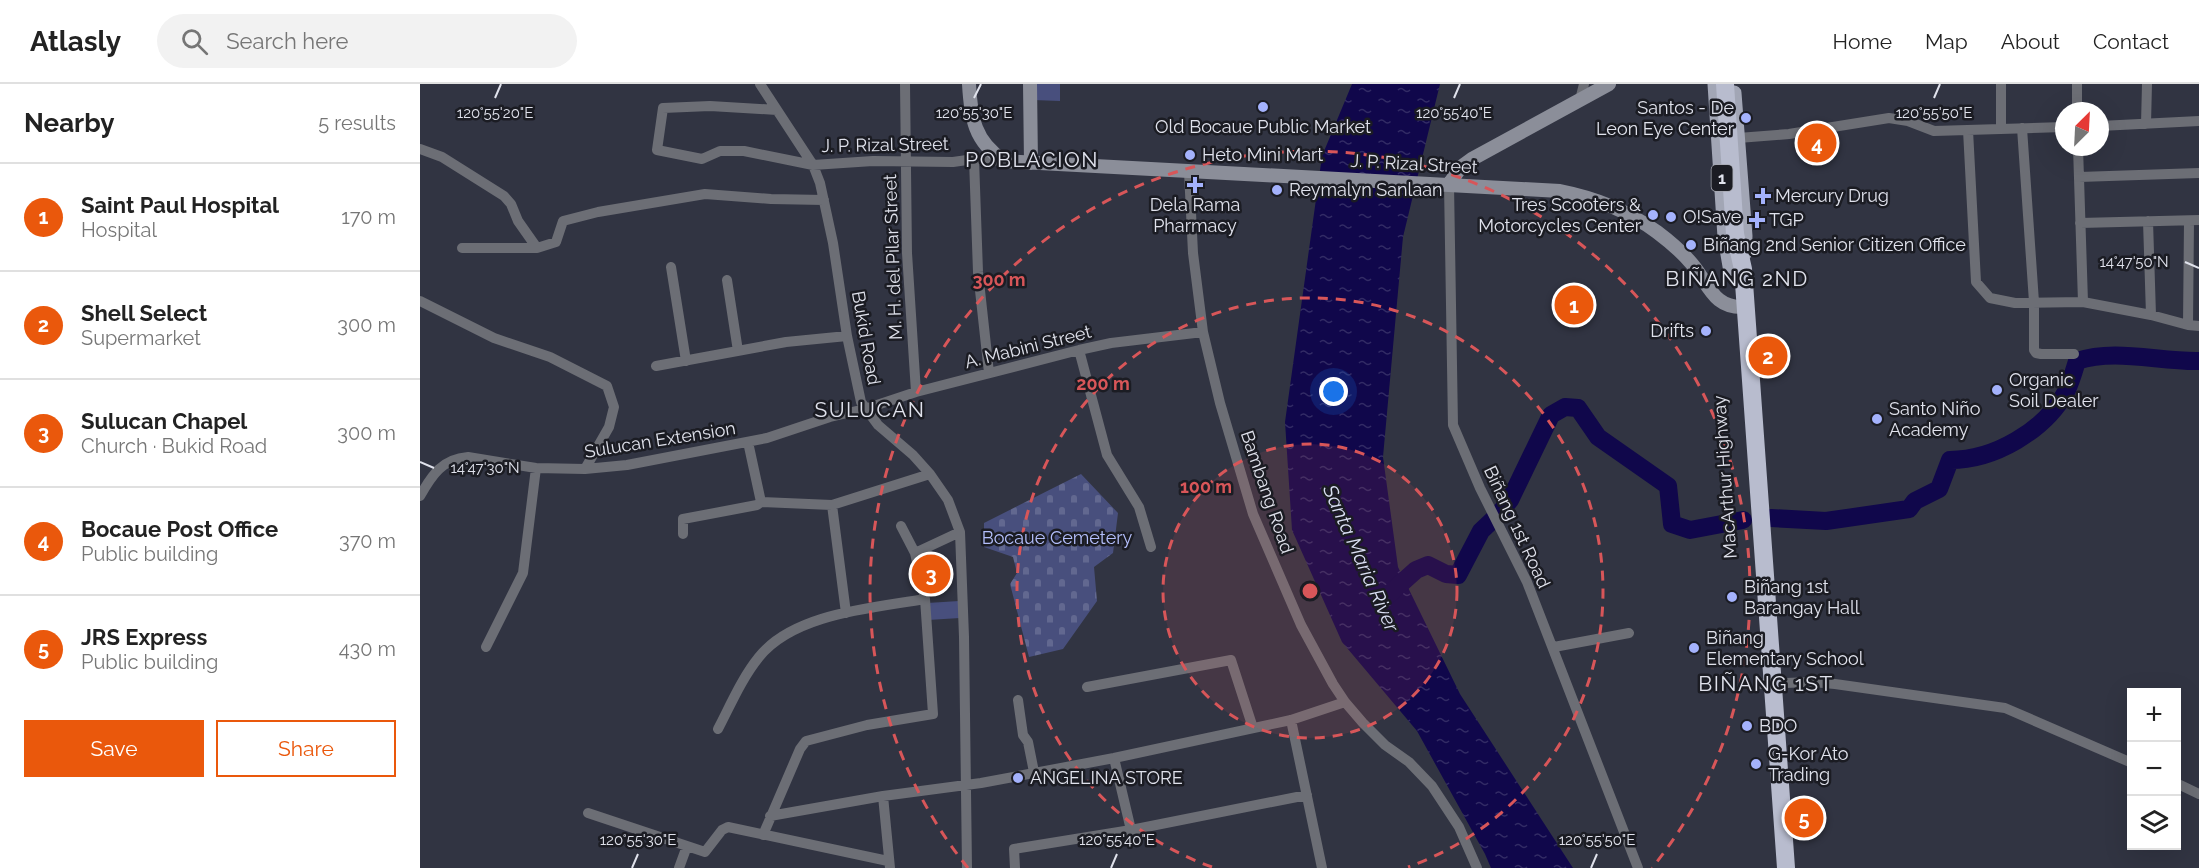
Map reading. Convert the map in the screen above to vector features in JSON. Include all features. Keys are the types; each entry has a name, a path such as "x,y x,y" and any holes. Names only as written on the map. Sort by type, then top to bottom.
{"highway":[{"name":"1","path":"1725,84 1737,271"},
{"name":"MacArthur Highway","path":"1737,271 1767,684 1773,811 1771,840 1773,868"},
{"name":"MacArthur Highway","path":"1767,684 1786,868"}],"main road":[{"path":"969,84 971,117 979,136 989,150 1004,161"},
{"path":"1030,84 1031,163"},
{"path":"1449,184 1461,167 1472,159 1609,84"},
{"name":"MacArthur Highway","path":"1715,84 1725,237 1737,271"},
{"name":"MacArthur Highway","path":"1733,84 1745,236 1737,271"},
{"name":"J. P. Rizal Street","path":"1004,161 1560,191 1608,204 1641,222 1666,239 1692,264 1716,297 1724,304 1740,307"}],"street":[{"path":"748,84 760,84"},
{"name":"Bukid Road","path":"760,84 813,165 824,200 835,253 855,380 865,409 878,425 913,455 930,474 948,500 960,532 964,637 967,868"},
{"name":"M. H. del Pilar Street","path":"904,84 907,253 916,392"},
{"path":"1580,100 1584,84"},
{"path":"2001,84 2001,129"},
{"path":"2077,84 2077,102"},
{"path":"2146,124 2147,84"},
{"name":"J. P. Rizal Street","path":"777,110 710,106 663,108 657,150 702,159 720,151 744,151 813,165 906,161 953,162 974,159 1004,161"},
{"path":"1738,138 1790,134 1889,118 1908,121 1934,131 2055,127"},
{"path":"2109,126 2199,121"},
{"path":"2022,128 2034,302 2034,350 2036,353 2074,354"},
{"path":"1968,130 1976,282 1990,298 2015,303 2082,302 2151,315 2193,326 2194,220 2080,223"},
{"path":"420,149 442,157 504,196 537,248"},
{"path":"2078,156 2082,302"},
{"path":"974,159 978,272 989,374"},
{"name":"Bambang Road","path":"1188,172 1193,253 1203,332 1220,403 1253,514 1301,625 1345,702 1385,745 1409,762 1432,786 1459,827 1477,868"},
{"path":"2079,177 2199,173"},
{"name":"Biñang 1st Road","path":"1449,184 1453,425 1492,512 1527,582 1638,868"},
{"path":"462,248 537,248 556,242 563,221 653,201 705,194 824,200"},
{"path":"2148,221 2151,315"},
{"path":"671,267 686,361"},
{"path":"727,280 738,351"},
{"path":"420,301 494,338 550,357 607,386 614,407 609,427 585,470"},
{"name":"A. Mabini Street","path":"865,409 916,392 1079,350 1121,342 1203,332"},
{"path":"656,366 786,342 847,336"},
{"path":"1079,350 1107,455 1139,507 1151,547"},
{"name":"Sulucan Extension","path":"425,478 441,465 463,457 536,468 585,470 627,465 748,442 830,417 865,409"},
{"path":"748,442 761,502"},
{"path":"486,647 523,573 536,468"},
{"path":"684,534 683,519 757,506 761,502 832,505 930,474"},
{"path":"420,496 425,478"},
{"path":"832,505 846,613"},
{"path":"763,835 800,748 806,741 867,725 933,714 925,599 915,553 901,526"},
{"path":"915,553 960,532"},
{"path":"718,729 746,676 760,655 780,638 801,627 846,613 925,599"},
{"path":"1554,647 1629,633"},
{"path":"1087,687 1231,660 1253,728"},
{"path":"1767,684 1813,682 1835,684 1992,705 2038,721 2127,761"},
{"path":"1018,700 1023,735 1028,742 1034,772"},
{"path":"771,816 883,796 981,783 1114,758 1291,720 1345,702"},
{"path":"1291,720 1322,868"},
{"path":"1114,758 1131,830"},
{"path":"2181,785 2199,794"},
{"path":"1015,868 1014,849 1131,830 1307,795"},
{"path":"588,813 705,852 722,830 728,827 889,865 883,796"},
{"path":"679,868 687,846"}],"green space":[{"path":"1033,84 1060,84 1060,101 1033,100"},
{"name":"Bocaue Cemetery","path":"1081,474 1118,513 1113,553 1094,567 1097,601 1063,649 1029,657 1010,584 1017,573 1013,557 984,547 984,523"},
{"path":"959,601 960,618 928,620 927,603"}],"water":[{"name":"Santa Maria River","path":"1352,84 1440,84 1403,237 1383,457 1398,567 1460,694 1573,868 1491,868 1417,731 1342,642 1292,530 1285,422 1322,156"}],"waterway":[{"path":"1771,518 1826,521 1909,509 1915,501 1939,489 1950,460 1967,459 2000,449 2016,441 2045,419 2066,392 2077,361 2106,356 2199,361"},
{"name":"Santa Maria River","path":"1387,596 1416,570 1428,565 1446,574 1458,575 1481,531 1510,500 1551,415 1565,407 1578,408 1598,437 1668,486 1672,524 1690,530 1743,520"}],"place":[{"name":"Old Bocaue Public Market","path":"1263,107"},
{"name":"Santos - De Leon Eye Center","path":"1746,118"},
{"name":"Bocaue Post Office","path":"1817,143"},
{"name":"Heto Mini Mart","path":"1190,155"},
{"name":"Dela Rama Pharmacy","path":"1195,185"},
{"name":"Reymalyn Sanlaan","path":"1277,190"},
{"name":"Mercury Drug","path":"1763,196"},
{"name":"Tres Scooters & Motorcycles Center","path":"1653,215"},
{"name":"O!Save","path":"1671,217"},
{"name":"TGP","path":"1757,220"},
{"name":"Biñang 2nd Senior Citizen Office","path":"1691,245"},
{"name":"Saint Paul Hospital","path":"1574,305"},
{"name":"Drifts","path":"1706,331"},
{"name":"Shell Select","path":"1768,356"},
{"name":"Organic Soil Dealer","path":"1997,390"},
{"name":"Santo Niño Academy","path":"1877,419"},
{"name":"Sulucan Chapel","path":"931,574"},
{"name":"Biñang 1st Barangay Hall","path":"1732,597"},
{"name":"Biñang Elementary School","path":"1694,648"},
{"name":"BDO","path":"1747,726"},
{"name":"G-Kor Ato Trading","path":"1756,764"},
{"name":"ANGELINA STORE","path":"1018,778"},
{"name":"JRS Express","path":"1804,818"}],"district":[{"name":"POBLACION","path":"1032,160"},
{"name":"BIÑANG 2ND","path":"1737,279"},
{"name":"SULUCAN","path":"870,410"},
{"name":"BIÑANG 1ST","path":"1766,684"}]}
